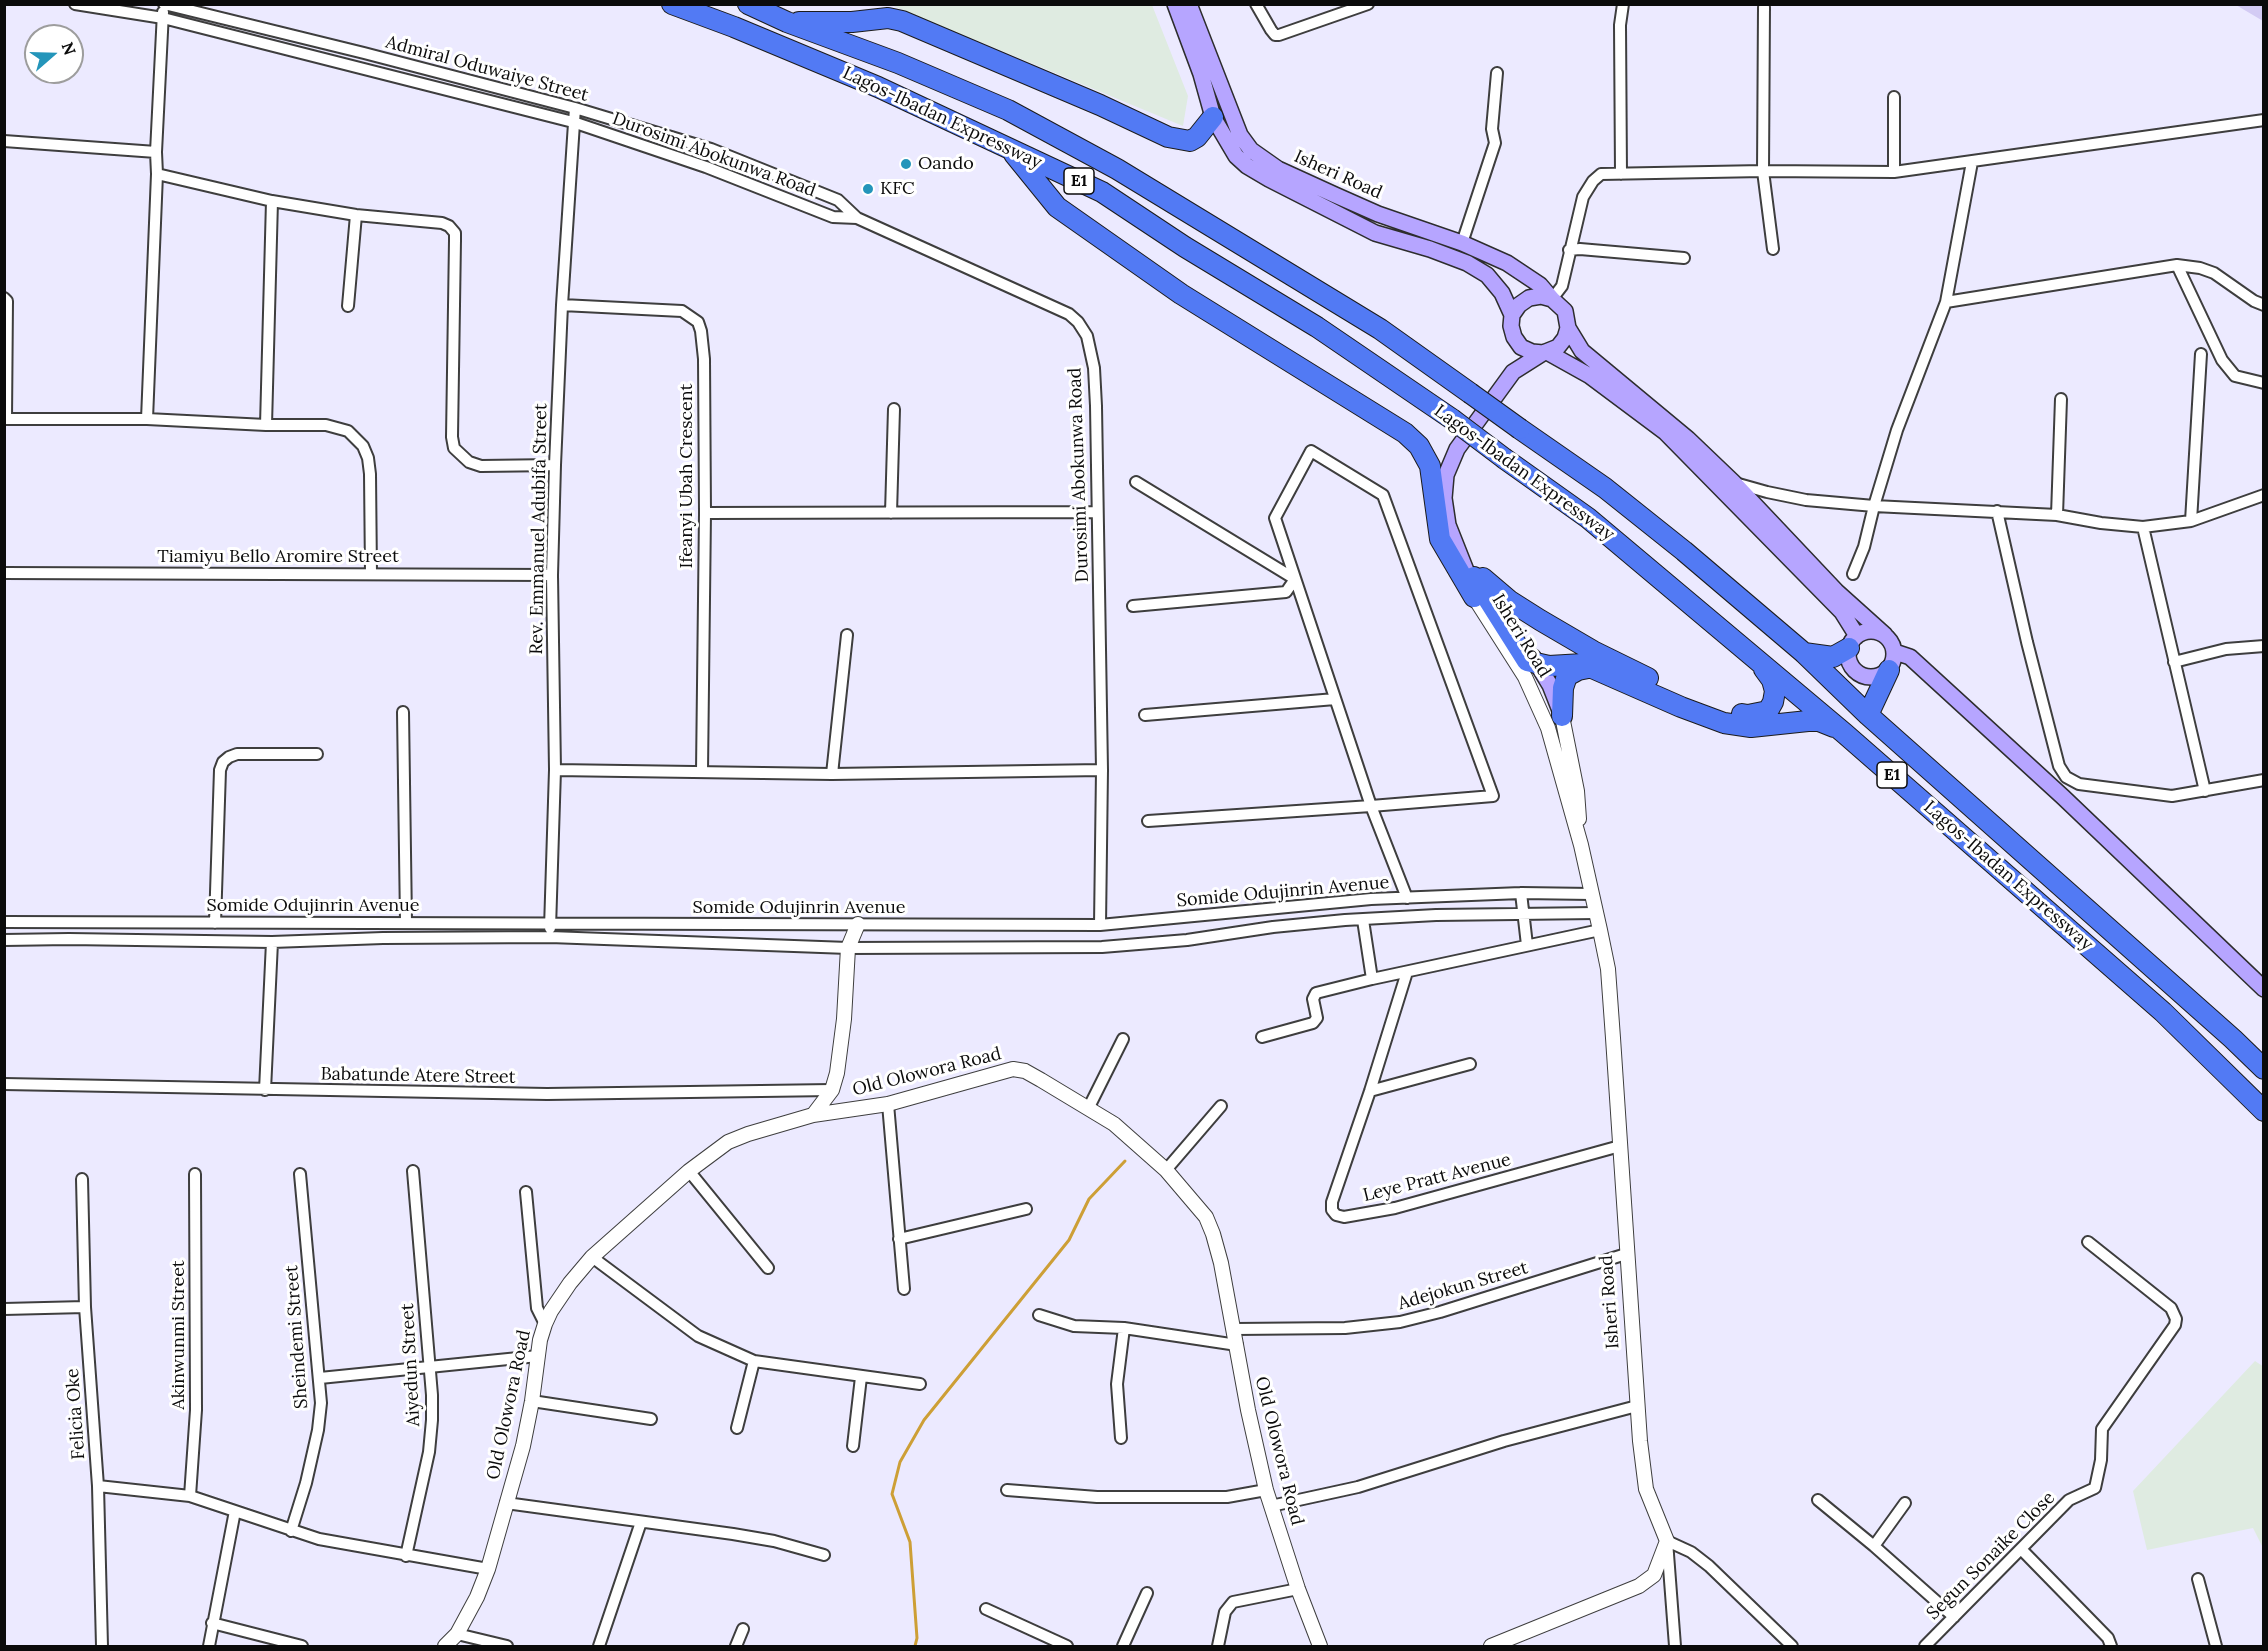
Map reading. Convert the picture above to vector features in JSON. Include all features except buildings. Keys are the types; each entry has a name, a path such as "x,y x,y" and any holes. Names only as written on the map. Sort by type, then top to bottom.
{"highway":[{"name":"Lagos-Ibadan Expressway","path":"672,4 734,27 878,87 1102,192 1185,247 1337,340 1452,419 1588,518 1739,643 2163,1012 2263,1112"},
{"name":"Lagos-Ibadan Expressway","path":"748,4 787,22 898,63 1008,110 1117,169 1380,329 1605,488 1684,551 1804,653 1868,715 2264,1069"},
{"path":"787,22 852,22 888,18 902,21 1100,105 1155,132 1180,139 1190,141 1197,137 1213,117"},
{"path":"1008,147 1057,207 1181,294 1405,433 1419,446 1430,466 1440,539 1474,597"},
{"path":"1464,561 1527,662 1549,666 1583,664 1724,723 1751,727 1797,721 1819,721 1844,733"},
{"path":"1483,578 1510,601 1540,620 1593,651 1647,678 1729,712 1748,715 1768,711 1775,691 1772,680 1739,643"},
{"path":"1804,653 1833,657 1853,642"},
{"path":"1868,715 1892,661"},
{"path":"1562,716 1563,688 1568,676 1578,670 1591,667"}],"main road":[{"name":"Isheri Road","path":"1175,4 1201,74 1213,117 1236,156 1247,166 1375,233 1467,263 1487,274 1502,293 1512,315 1513,372"},
{"name":"Isheri Road","path":"1189,4 1228,108 1240,135 1251,150 1278,169 1378,214 1462,243 1507,263 1540,285 1565,311 1568,327 1565,338 1558,347 1513,372 1457,449 1446,475 1444,498 1448,525 1464,561 1474,597"},
{"path":"1512,315 1519,305 1529,298 1541,296 1552,299"},
{"path":"1568,327 1582,351 1688,439 1733,482 1836,591 1885,635 1892,643 1892,661"},
{"path":"1514,337 1521,346 1532,352 1545,353 1590,376 1665,432 1842,612 1853,642 1850,663 1860,674 1875,677 1892,661 1910,657 2063,797 2264,989"},
{"name":"Isheri Road","path":"1457,449 1450,504 1464,547 1550,686 1562,716"},
{"path":"1853,642 1871,631 1885,635"}],"street":[{"name":"Admiral Oduwaiye Street","path":"75,4 163,18 573,122"},
{"name":"Admiral Oduwaiye Street","path":"164,4 574,108 711,149 838,200 857,218"},
{"path":"147,419 156,152 164,4"},
{"path":"1256,4 1271,30 1275,35 1279,35 1368,4"},
{"path":"1621,174 1620,25 1623,4"},
{"path":"1764,8 1763,171 1773,249"},
{"path":"1462,243 1495,142 1492,129 1497,73"},
{"path":"1894,97 1894,172"},
{"name":"Rev. Emmanuel Adubifa Street","path":"550,938 555,770 552,575 555,465 574,108"},
{"path":"1552,299 1562,286 1583,197 1593,181 1601,174 1763,171 1894,172 2264,120"},
{"name":"Durosimi Abokunwa Road","path":"573,122 706,167 833,217 857,218 1069,314 1078,322 1087,336 1094,368 1096,406 1102,770 1100,925"},
{"path":"4,141 156,152"},
{"path":"1853,574 1864,548 1897,430 1946,302 1972,162"},
{"path":"157,174 272,201 356,215 442,223 449,226 455,233 452,437 454,448 469,462 482,466 555,465"},
{"path":"266,425 272,201"},
{"path":"348,306 356,215"},
{"path":"1569,250 1684,258"},
{"path":"1946,302 2177,265 2200,268 2214,273 2254,301 2264,305"},
{"path":"2177,265 2222,360 2235,376 2264,383"},
{"path":"4,298 8,301 5,419 147,419 266,425 326,425 348,431 363,446 368,458 371,574"},
{"name":"Ifeanyi Ubah Crescent","path":"562,305 682,311 698,322 704,359 702,771"},
{"path":"2191,521 2201,354"},
{"path":"2057,515 2061,399"},
{"path":"891,513 894,409"},
{"path":"1148,821 1371,806 1493,796 1383,495 1311,451 1275,518 1371,806 1407,898"},
{"path":"1136,482 1295,579"},
{"path":"1733,482 1785,496 1874,506 2057,515 2101,524 2143,527 2191,521 2264,495"},
{"path":"1997,511 2059,766 2066,777 2079,784 2172,796 2264,780"},
{"path":"705,513 1097,512"},
{"path":"2143,527 2205,791"},
{"name":"Tiamiyu Bello Aromire Street","path":"4,573 552,575"},
{"path":"1134,606 1286,591 1295,579"},
{"name":"Isheri Road","path":"1474,597 1525,677 1548,729 1581,845 1608,969 1637,1406 1646,1489 1667,1540"},
{"path":"832,774 846,635"},
{"path":"2174,662 2226,649 2264,646"},
{"path":"1145,715 1335,699"},
{"path":"403,712 406,922"},
{"name":"Isheri Road","path":"1562,716 1577,791 1581,845"},
{"path":"215,923 220,770 223,762 237,754 317,754"},
{"path":"555,770 832,774 1102,770"},
{"path":"1521,893 1527,945"},
{"name":"Somide Odujinrin Avenue","path":"4,922 1100,925 1286,906 1407,898 1521,893 1592,894"},
{"path":"4,940 272,942 383,938 550,938 848,948 1101,947 1273,927 1363,920 1596,913"},
{"path":"1363,920 1372,979"},
{"path":"1143,921 1145,943"},
{"path":"813,1115 832,1090 837,1073 843,1029 848,948 858,924"},
{"path":"1262,1037 1313,1023 1317,1018 1313,999 1316,993 1600,930"},
{"path":"265,1090 272,942"},
{"name":"Leye Pratt Avenue","path":"1407,972 1332,1202 1332,1210 1336,1215 1344,1217 1395,1208 1620,1146"},
{"path":"1089,1107 1123,1039"},
{"path":"1370,1091 1470,1064"},
{"name":"Old Olowora Road","path":"445,1647 457,1634 477,1597 488,1569 523,1446 545,1324 570,1283 592,1257 688,1172 729,1142 748,1134 813,1115 888,1104 1013,1069 1026,1071 1114,1124 1166,1170 1201,1210 1213,1234 1266,1490 1298,1589 1320,1647"},
{"name":"Babatunde Atere Street","path":"4,1084 547,1094 832,1090"},
{"path":"888,1104 904,1289"},
{"path":"1166,1170 1221,1106"},
{"name":"Aiyedun Street","path":"406,1556 430,1441 432,1403 413,1171"},
{"path":"688,1172 768,1268"},
{"name":"Akinwunmi Street","path":"190,1496 196,1410 195,1174"},
{"name":"Sheindemi Street","path":"291,1531 306,1483 318,1430 321,1403 300,1174"},
{"name":"Felicia Oke","path":"82,1179 85,1307 98,1486 102,1647"},
{"path":"526,1192 537,1308 545,1324"},
{"path":"899,1239 1026,1209"},
{"name":"Segun Sonaike Close","path":"1925,1647 2069,1500 2096,1488 2101,1460 2102,1429 2175,1325 2176,1319 2171,1308 2088,1242"},
{"name":"Adejokun Street","path":"1234,1329 1345,1328 1400,1322 1440,1312 1626,1254"},
{"path":"592,1257 698,1336 754,1361 920,1384"},
{"path":"4,1309 85,1307"},
{"path":"1039,1315 1074,1326 1124,1328 1237,1345"},
{"path":"1120,1438 1117,1384 1124,1328"},
{"path":"320,1378 430,1365 538,1356"},
{"path":"737,1428 754,1361"},
{"path":"853,1446 861,1377"},
{"path":"532,1401 651,1419"},
{"path":"1271,1506 1358,1487 1494,1444 1637,1406"},
{"path":"98,1486 190,1496 291,1531 340,1544 488,1569"},
{"path":"1007,1490 1097,1497 1227,1497 1266,1490"},
{"path":"1818,1500 1954,1617"},
{"path":"506,1503 733,1533 825,1555"},
{"path":"1874,1546 1905,1503"},
{"path":"209,1647 235,1511"},
{"path":"599,1647 641,1522"},
{"path":"1491,1647 1639,1586 1654,1575 1667,1540"},
{"path":"1667,1540 1675,1647"},
{"path":"1667,1540 1691,1552 1710,1566 1792,1647"},
{"path":"2020,1549 2108,1638 2111,1647"},
{"path":"2198,1579 2216,1647"},
{"path":"1218,1647 1225,1612 1233,1602 1298,1589"},
{"path":"1123,1647 1147,1593"},
{"path":"986,1609 1068,1647"},
{"path":"212,1623 302,1647"},
{"path":"736,1647 743,1629"},
{"path":"457,1634 507,1647"}],"shaded area":[{"path":"891,5 1152,5 1188,96 1183,126"},
{"path":"2236,5 2263,5 2263,21"},
{"path":"2255,1361 2264,1367 2263,1548 2253,1528 2147,1550 2133,1491"}],"waterway":[{"path":"915,1646 917,1638 910,1542 892,1494 900,1462 924,1420 1069,1240 1089,1199 1125,1161"}],"place":[{"name":"Oando","path":"906,164"},
{"name":"KFC","path":"868,189"}]}
